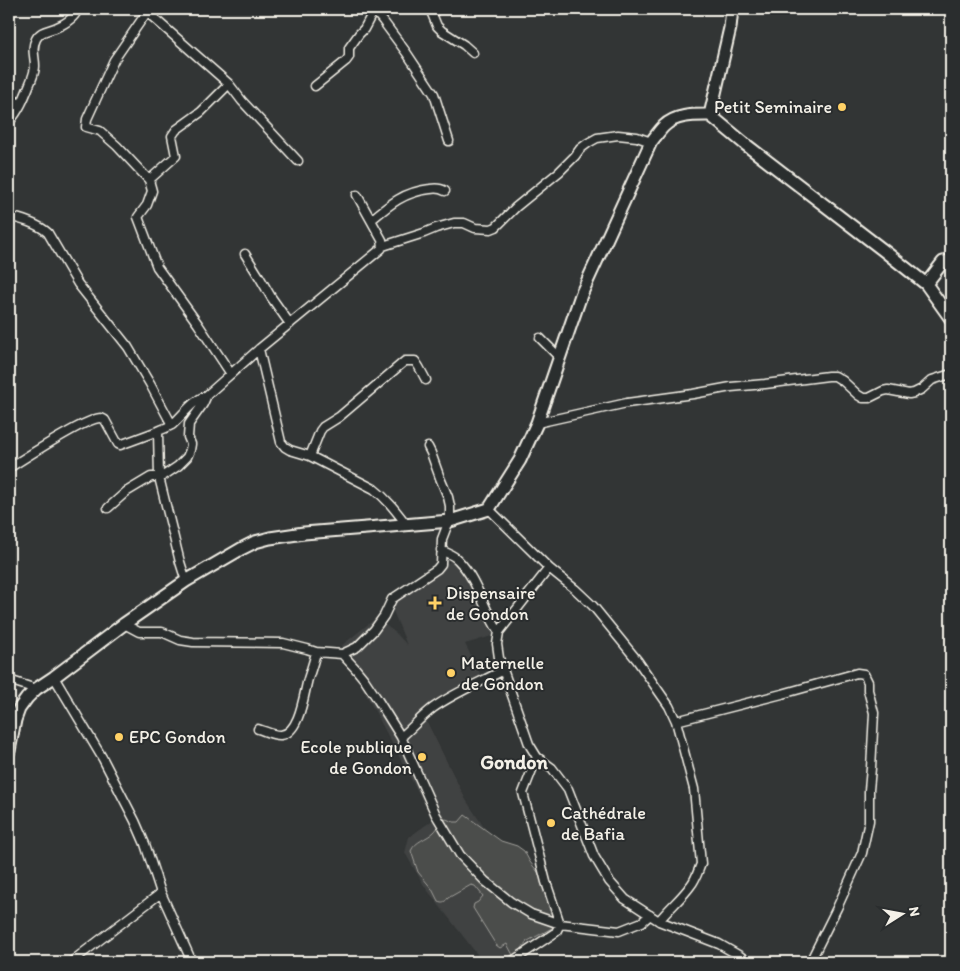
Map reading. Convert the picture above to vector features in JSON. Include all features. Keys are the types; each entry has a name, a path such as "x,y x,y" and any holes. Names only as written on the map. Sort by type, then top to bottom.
{"street":[{"path":"9,122 20,106 34,74 33,45 37,36 68,21 76,14 78,9"},
{"path":"315,86 346,61 349,57 349,48 364,29 373,9 406,52 434,94 449,141"},
{"path":"430,9 437,26 473,53"},
{"path":"710,115 730,28 732,9"},
{"path":"231,374 157,267 138,217 147,205 152,191 149,180 100,131 86,127 87,119 114,60 148,10 229,84 242,101 298,161"},
{"path":"149,180 176,156 172,136 176,130 201,112 229,84"},
{"path":"9,95 20,106"},
{"path":"9,751 18,709 36,689 186,581 255,542 304,532 450,520 489,508 520,460 537,424 581,295 651,142 666,124 673,120 687,116 710,115 926,284 951,319"},
{"path":"9,468 82,425 101,418 105,420 120,445 172,425 188,407 207,395 259,349 383,246 454,223 464,223 475,228 491,229 496,227 516,207 558,172 588,142 597,138 618,135 637,137 651,142"},
{"path":"371,220 393,202 408,194 437,188 445,191"},
{"path":"357,195 382,240 383,246"},
{"path":"9,217 37,226 48,233 78,284 128,347 172,425"},
{"path":"245,254 290,324"},
{"path":"926,284 943,262 951,261"},
{"path":"540,338 560,358"},
{"path":"259,349 282,442 285,447 310,456 374,489 383,496 406,524"},
{"path":"310,456 323,427 339,417 405,361 415,361 426,380"},
{"path":"537,424 627,403 731,387 828,376 835,376 844,381 863,398 869,398 888,390 909,394 922,389 932,380 951,374"},
{"path":"108,508 126,492 153,476 159,477 178,466 187,457 191,444 188,437 189,424 207,395"},
{"path":"158,431 159,477 186,581"},
{"path":"124,624 139,632 162,632 180,640 205,643 282,644 316,652 342,654 357,648 384,616 392,599 437,569 441,564 442,539 450,520 450,506 432,453 428,447"},
{"path":"489,508 549,568 593,606 645,671 669,706 676,721 694,789 701,864 691,885 660,921"},
{"path":"441,550 458,559 477,587 498,632 498,658 529,744 537,757 552,768 568,788 594,856 609,881 626,899 660,921 719,944 748,962"},
{"path":"498,632 549,568"},
{"path":"258,729 277,736 285,734 291,729 304,699 316,652"},
{"path":"342,654 364,679 401,738 436,815 460,855 485,881 511,902 530,914 560,924 619,932 642,922 650,915"},
{"path":"401,738 430,710 443,701 502,671"},
{"path":"676,721 857,673 864,674 868,682 874,714 869,821 862,853 810,962"},
{"path":"54,677 103,759 135,820 161,893 189,960"},
{"path":"9,680 36,689"},
{"path":"511,962 556,932 560,924 546,882 523,793 537,757"},
{"path":"71,962 161,893"}],"shaded area":[{"name":"Ecole publique de Gondon","path":"455,558 495,635 465,644 482,677 423,714 466,800 552,931 506,962 483,962 425,887 405,853 409,837 433,820 341,646 376,618 396,633 407,645 391,606 395,599"},
{"path":"465,815 501,841 517,846 524,851 538,872 561,919 552,928 526,942 517,957 513,955 507,944 500,948 496,945 473,908 474,904 483,896 475,886 471,885 445,901 440,902 418,872 411,851 413,848 418,842 434,832 444,820 459,822"}],"place":[{"name":"Petit Seminaire","path":"842,107"},
{"name":"Dispensaire de Gondon","path":"435,603"},
{"name":"Maternelle de Gondon","path":"451,673"},
{"name":"EPC Gondon","path":"119,737"},
{"name":"Ecole publique de Gondon","path":"422,757"},
{"name":"Cathédrale de Bafia","path":"551,823"}],"district":[{"name":"Gondon","path":"514,762"}]}
